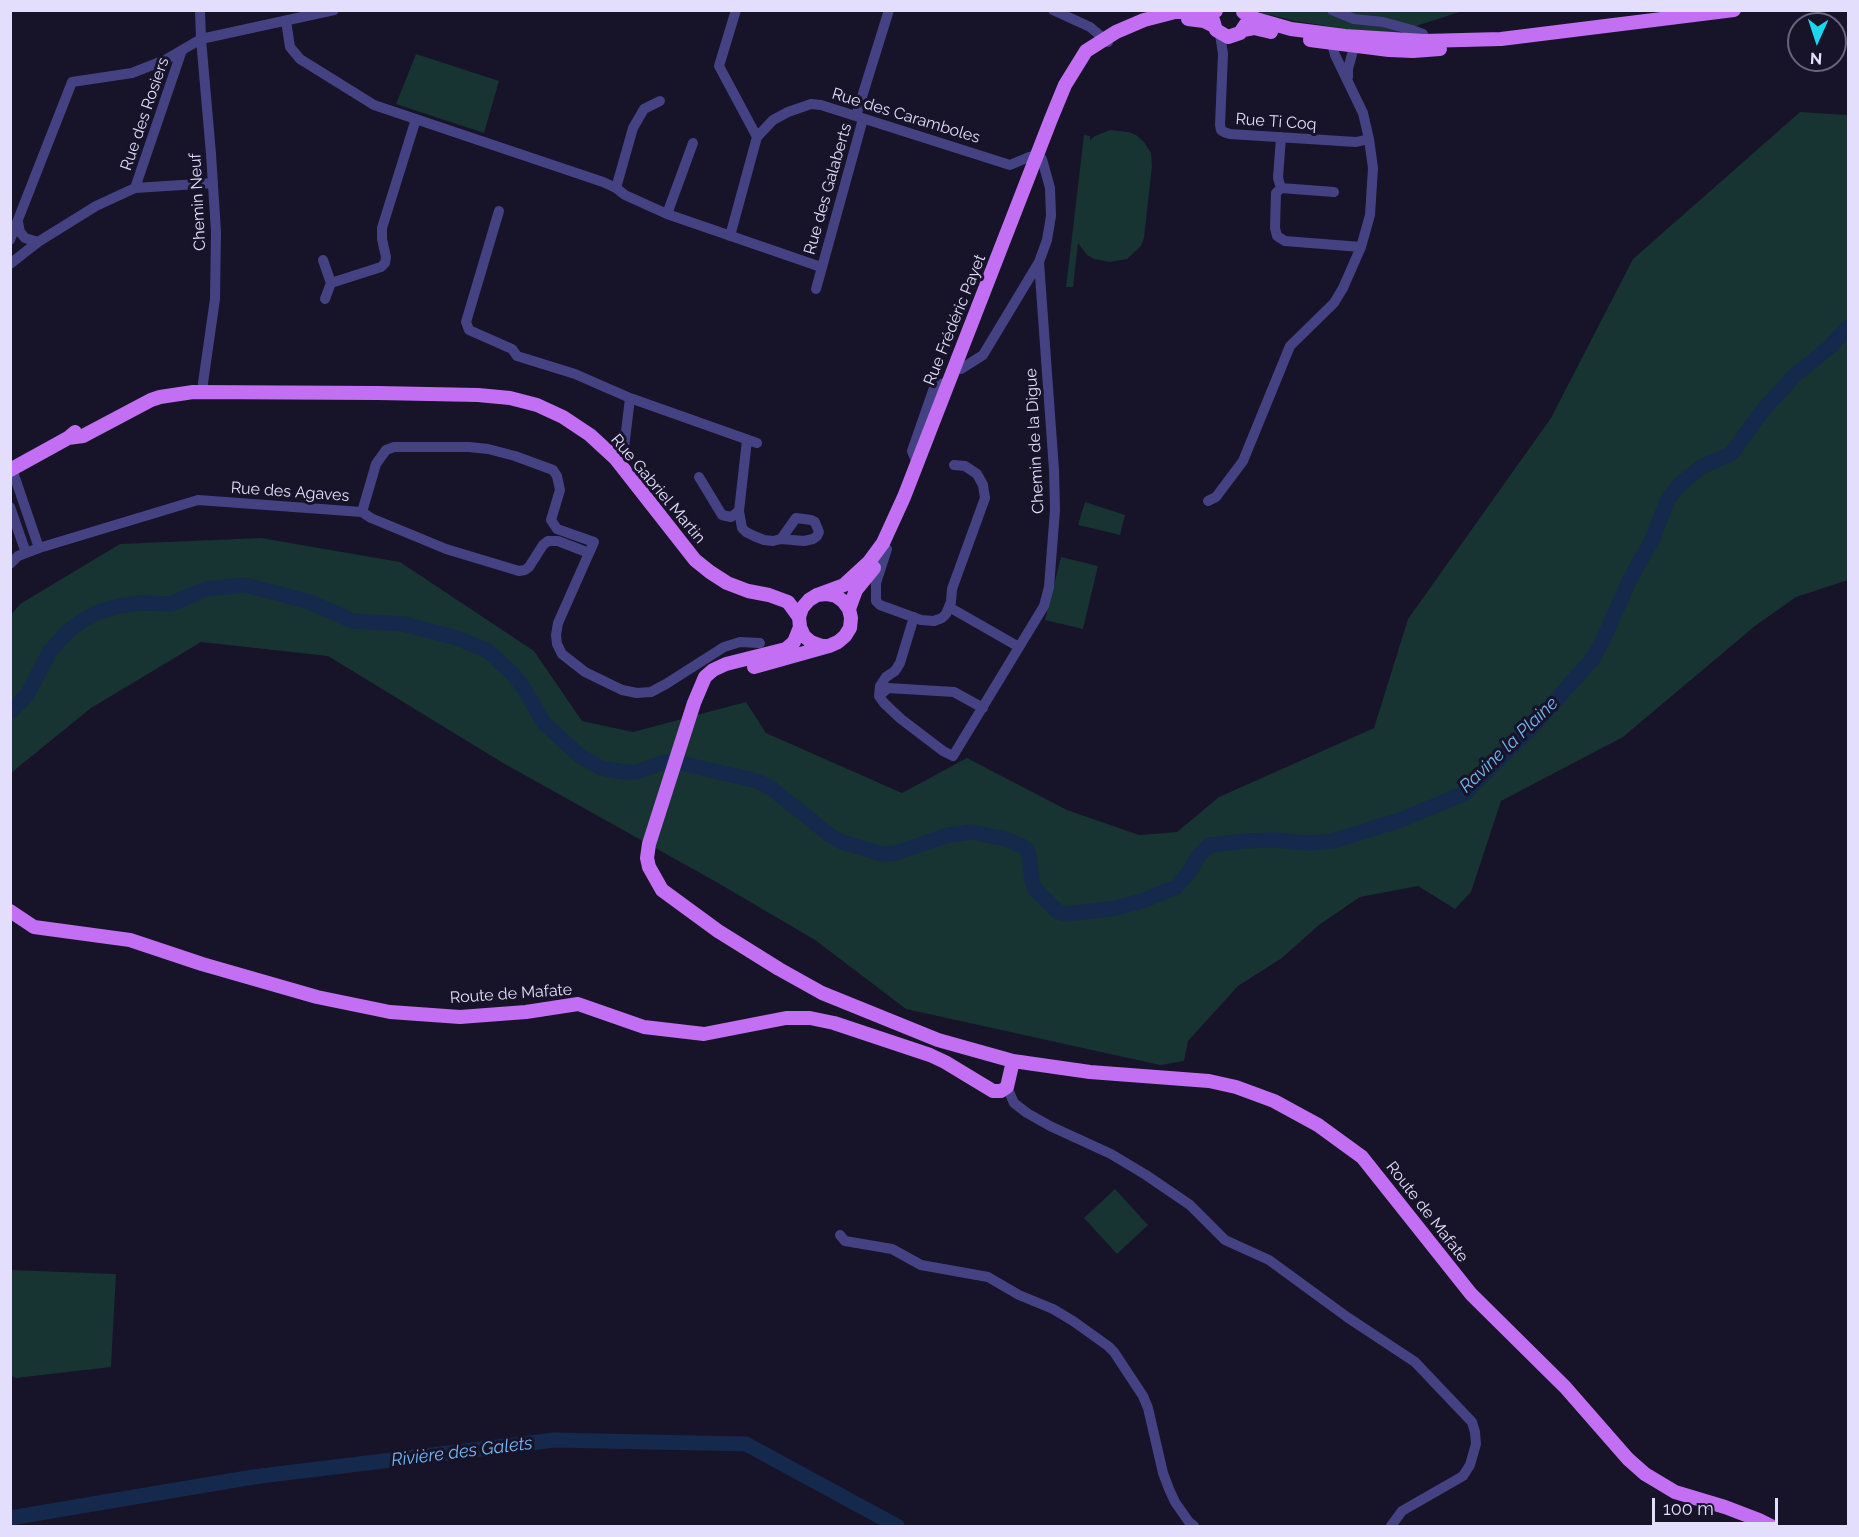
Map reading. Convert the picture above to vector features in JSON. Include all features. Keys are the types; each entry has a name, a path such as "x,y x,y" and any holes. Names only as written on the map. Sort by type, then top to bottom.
{"main road":[{"path":"1243,11 1275,26 1343,41 1413,51 1465,47 1501,39 1734,10"},
{"path":"1107,41 1130,25 1175,12 1216,11 1213,21 1227,32"},
{"path":"1227,32 1246,21 1243,11"},
{"path":"1107,41 1159,20 1175,17 1204,21 1227,32 1254,28 1299,39 1424,41 1501,39"},
{"name":"Rue Frédéric Payet","path":"849,609 856,590 887,549 904,514 1039,157 1082,71 1092,55 1107,41"},
{"name":"Rue Frédéric Payet","path":"814,597 844,585 869,562 883,543 948,382 957,369"},
{"name":"Rue Gabriel Martin","path":"11,469 68,438 83,436 160,397 203,389 281,394 306,392 478,395 510,398 537,405 563,417 590,435 615,458 695,560 710,572 727,583 748,591 769,595 814,597"},
{"path":"826,594 836,596 849,609 850,628 838,642 723,675 704,685 697,697 705,677 713,670 766,645 791,646 800,622 802,608 814,597 826,594"},
{"name":"Rue Gabriel Martin","path":"769,595 788,602 800,622"},
{"path":"800,622 804,636 811,642 829,646"},
{"name":"Route de Mafate","path":"697,697 652,833 647,858 649,867 662,890 718,931 822,993 938,1040 1012,1061 1090,1072 1209,1081 1236,1087 1274,1101 1318,1125 1362,1157 1471,1294 1565,1387 1628,1460 1645,1474 1675,1492 1734,1510 1771,1527"},
{"name":"Route de Mafate","path":"10,912 33,927 130,940 202,964 317,997 390,1012 460,1017 526,1012 578,1004 644,1027 704,1034 786,1018 810,1018 834,1023 930,1055 993,1090 1002,1091 1007,1087"},
{"path":"1007,1087 1012,1061"}],"street":[{"name":"Chemin Neuf","path":"200,10 216,232 215,299 203,389"},
{"name":"Rue des Rosiers","path":"10,240 72,82 132,73 165,60 201,39 334,10"},
{"path":"286,21 290,47 300,59 374,105 616,188 625,195 667,213 730,236 757,137 719,66 736,10"},
{"name":"Rue des Galaberts","path":"816,289 859,117 889,10"},
{"path":"1053,10 1068,14 1090,27 1107,41"},
{"path":"1332,10 1354,19 1383,22 1412,30 1423,34 1424,41"},
{"name":"Rue Ti Coq","path":"1227,32 1223,54 1221,130 1230,134 1356,142 1369,139"},
{"path":"1208,501 1216,497 1243,461 1290,346 1334,303 1361,246 1370,215 1373,186 1369,139 1363,113 1335,55 1343,41"},
{"path":"1343,41 1348,80"},
{"name":"Rue des Rosiers","path":"135,188 182,50"},
{"path":"616,188 633,128 644,109 660,100"},
{"name":"Rue des Caramboles","path":"757,137 772,120 811,104 950,144 1010,165 1039,157"},
{"path":"331,283 381,267 385,263 382,228 416,119"},
{"path":"1281,137 1278,178 1281,188"},
{"path":"667,213 693,143"},
{"name":"Chemin de la Digue","path":"957,369 983,355 1039,262 1047,240 1050,222 1050,188 1039,157"},
{"path":"1032,175 1050,188"},
{"name":"Rue des Rosiers","path":"10,264 38,242 96,206 135,188 213,183"},
{"path":"1281,188 1334,192"},
{"path":"1281,188 1276,194 1275,228 1275,233 1280,239 1361,246"},
{"path":"499,211 466,322 469,330 512,349 517,356 575,375 630,398 752,441 739,511 740,522 746,532 764,540 781,539"},
{"path":"18,222 20,232 25,238 38,242"},
{"name":"Rue des Galaberts","path":"730,236 821,267"},
{"path":"324,260 331,283 325,299"},
{"name":"Chemin de la Digue","path":"914,617 900,663 885,684 880,686 879,696 901,719 953,756 1044,606 1049,587 1055,510 1054,460 1039,262"},
{"path":"615,458 624,448 630,398"},
{"path":"362,512 376,464 386,450 394,447 488,449 515,456 553,470 560,490 551,520 557,528 594,542 563,610 556,635 562,654 585,672 631,693 651,692 724,647 740,642 766,645 785,659"},
{"path":"887,549 876,583 876,601 880,605 914,617 934,621 942,618 949,607 952,589 985,503 983,485 977,474 966,466 954,465"},
{"path":"11,469 39,548"},
{"path":"699,477 722,515 730,517 739,511"},
{"name":"Rue des Agaves","path":"10,564 18,556 39,548 198,500 362,512 371,518 446,549 519,571 529,567 548,541 558,541 589,553"},
{"path":"10,507 26,554"},
{"path":"949,607 1019,647"},
{"path":"885,684 954,692 983,708"},
{"path":"1007,1087 1014,1103 1027,1113 1112,1154 1146,1175 1190,1205 1225,1240 1269,1260 1347,1317 1415,1362 1472,1422 1476,1444 1470,1465 1463,1476 1402,1511 1391,1527"},
{"path":"840,1235 845,1241 892,1249 921,1265 988,1277 1019,1295 1053,1309 1108,1346 1143,1396 1169,1489 1175,1502 1194,1527"}],"green space":[{"path":"1254,11 1463,11 1394,33 1346,29 1295,21"},
{"path":"416,54 499,81 484,133 396,104"},
{"path":"1800,112 1848,115 1848,580 1796,597 1755,626 1623,737 1501,801 1471,892 1455,909 1418,886 1360,897 1319,925 1282,958 1238,986 1188,1041 1184,1061 1160,1065 906,1009 815,940 503,763 328,656 201,642 91,708 11,773 11,615 20,604 120,544 261,538 400,562 534,651 582,721 633,732 746,702 766,733 902,793 967,758 1067,810 1139,835 1177,832 1219,797 1374,728 1408,619 1551,418 1633,259"},
{"path":"1110,130 1136,135 1151,153 1152,166 1144,238 1141,246 1127,259 1110,262 1087,255 1078,243 1073,287 1066,287 1084,135 1090,136 1090,140"},
{"path":"1085,502 1125,515 1120,535 1078,525"},
{"path":"1061,557 1098,566 1083,629 1045,620"},
{"path":"1115,1189 1148,1225 1117,1254 1084,1218"},
{"path":"11,1270 116,1274 111,1367 16,1378 11,1376"}],"waterway":[{"name":"Ravine la Plaine","path":"10,712 27,695 50,651 67,632 83,620 119,606 141,603 171,604 206,589 245,585 307,601 353,621 403,624 457,638 488,651 513,674 544,723 580,756 601,768 636,772 665,762 676,762 757,781 771,788 831,836 842,842 882,854 896,853 948,835 971,832 1006,839 1026,849 1035,889 1058,912 1067,914 1116,908 1145,900 1176,887 1190,871 1199,855 1210,845 1273,840 1308,843 1333,841 1403,819 1465,793 1535,724 1594,657 1630,579 1652,540 1668,499 1679,485 1701,467 1732,453 1763,410 1795,375 1831,346 1848,327"},
{"name":"Rivière des Galets","path":"10,1518 253,1477 554,1440 746,1444 897,1526"}]}
